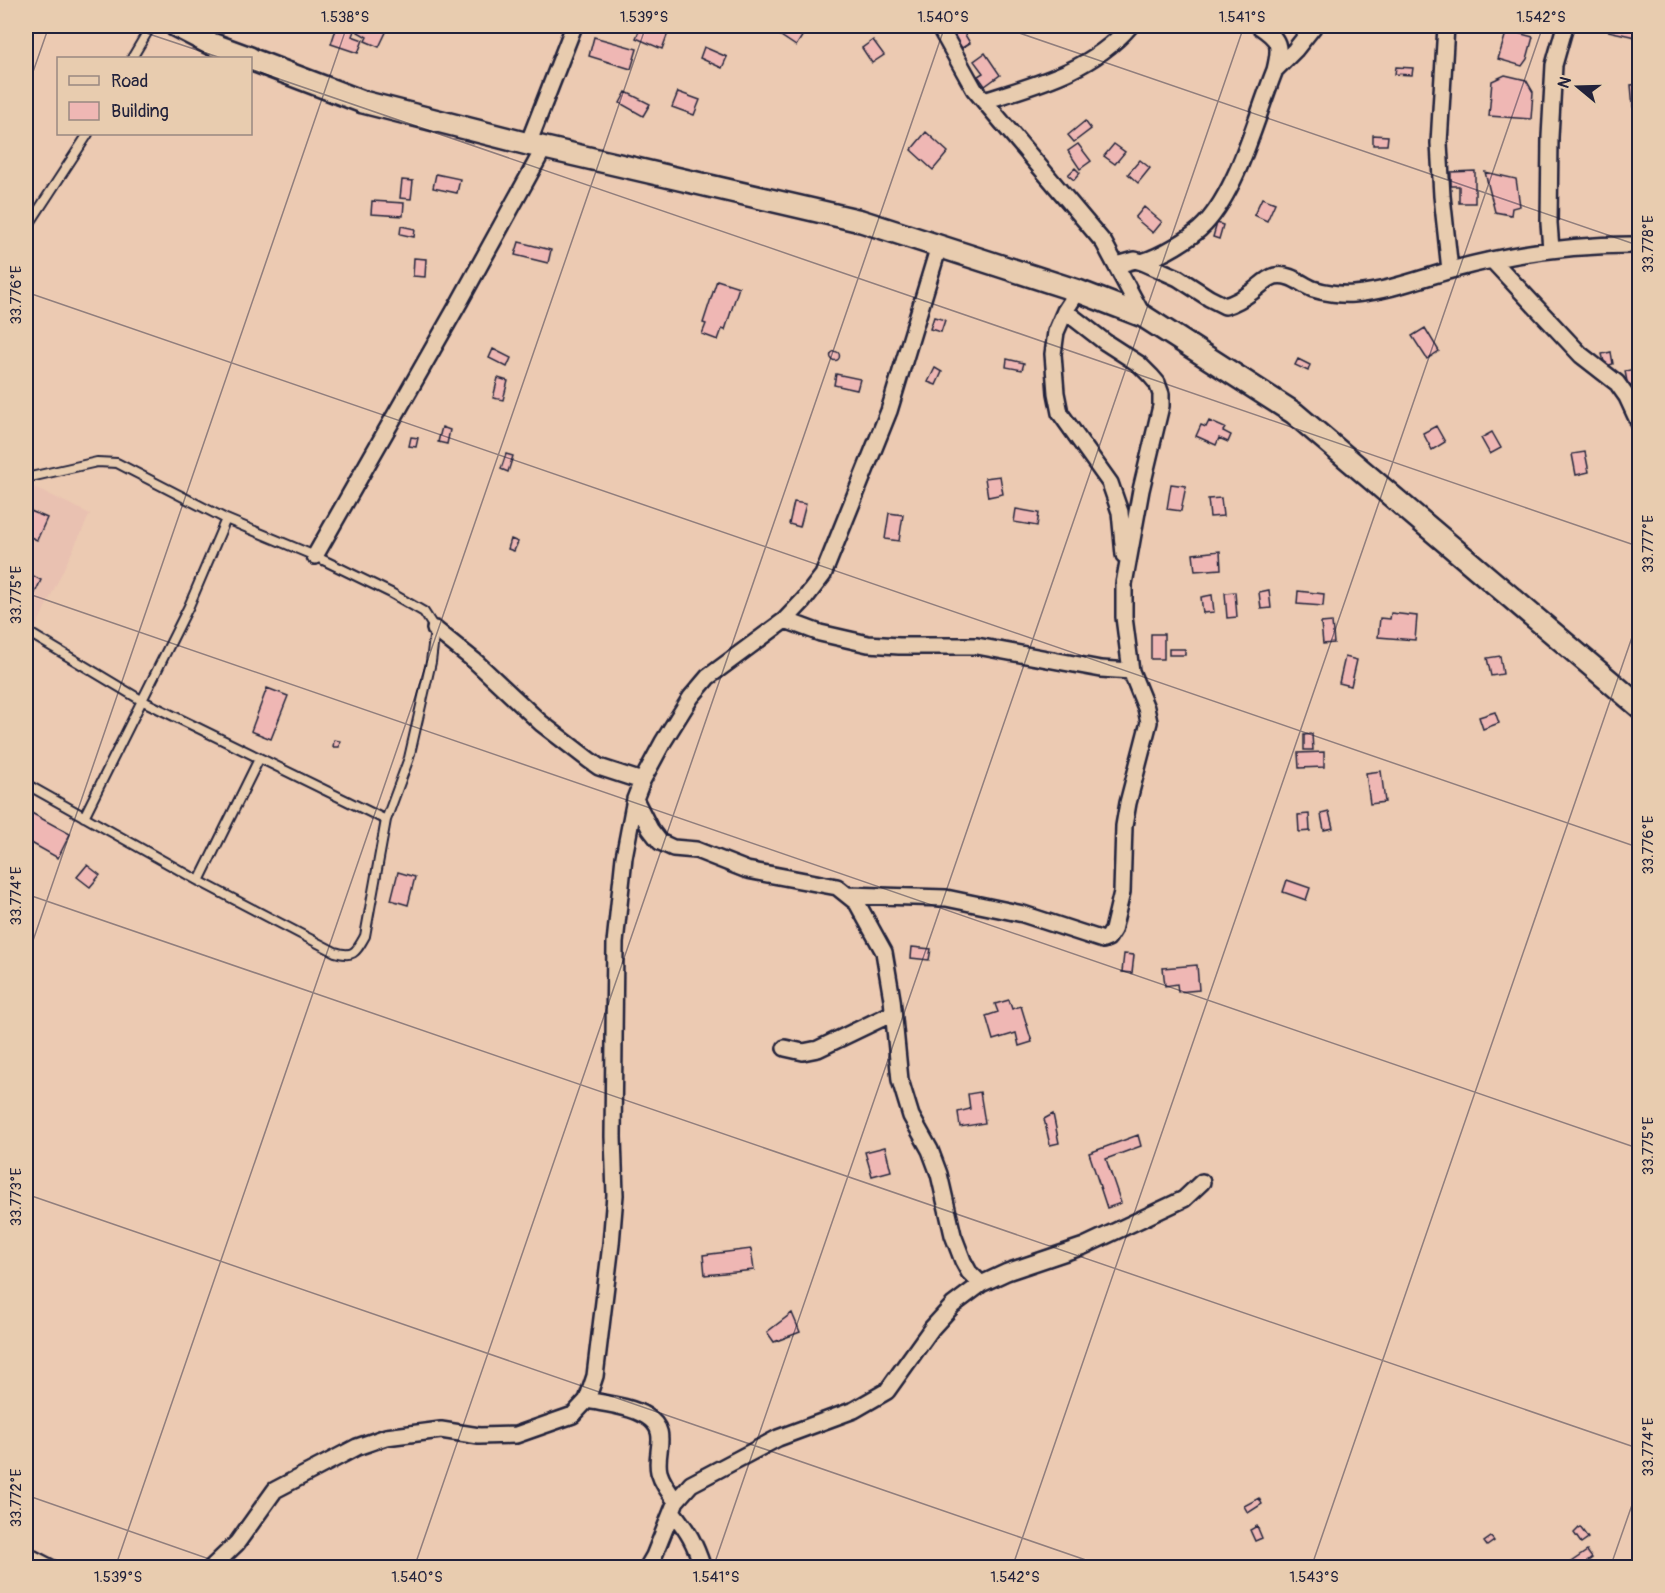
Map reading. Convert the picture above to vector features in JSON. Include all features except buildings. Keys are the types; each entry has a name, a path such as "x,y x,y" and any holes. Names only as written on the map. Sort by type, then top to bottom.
{"main road":[{"path":"176,26 209,43 245,57"},
{"path":"252,60 363,102 536,146 861,221 1078,291 1143,316 1294,413 1640,707"}],"street":[{"path":"315,556 460,301 536,146 574,26"},
{"path":"939,26 974,89 1104,243 1143,316"},
{"path":"984,101 1067,74 1110,46 1130,26"},
{"path":"1142,262 1156,258 1204,226 1215,211 1241,162 1275,70 1279,45 1272,34 1258,26"},
{"path":"1275,70 1296,50 1314,26"},
{"path":"1446,26 1439,143 1450,270"},
{"path":"1551,249 1550,137 1554,65 1565,26"},
{"path":"1117,265 1135,260 1142,262 1178,278 1225,306 1252,292 1273,276 1290,278 1313,289 1351,294 1402,285 1450,270 1551,249 1605,244 1640,245"},
{"path":"211,1568 237,1543 275,1490 357,1447 386,1437 441,1430 479,1436 516,1435 573,1415 587,1400 595,1376 612,1234 615,1195 613,1137 615,943 624,856 635,799 663,742 685,706 708,677 785,620 823,575 889,411 939,246"},
{"path":"1492,260 1581,356 1617,383 1627,397 1640,425"},
{"path":"848,896 946,898 1023,914 1103,940 1108,938 1113,930 1122,892 1124,826 1149,722 1146,708 1131,671 1124,617 1123,539 1120,512 1110,483 1060,413 1053,354 1056,332 1065,311 1078,291"},
{"path":"1065,311 1105,342 1139,364 1157,383 1161,394 1161,406 1141,490 1124,584"},
{"path":"785,620 820,633 868,644 977,646 1101,669 1131,671"},
{"path":"435,629 452,640 541,723 589,760 600,767 642,781"},
{"path":"635,799 650,829 660,842 673,848 696,850 747,870 837,887 857,903 884,952 900,1080 911,1116 930,1150 939,1174 953,1235 963,1261 969,1272 981,1284"},
{"path":"785,1048 802,1052 818,1049 893,1013"},
{"path":"647,1568 674,1506 691,1484 778,1438 854,1410 887,1391 932,1328 953,1305 981,1284 1007,1272 1084,1246 1184,1199 1202,1182"},
{"path":"587,1400 631,1410 647,1416 655,1424 660,1434 659,1472 674,1506 692,1537 703,1568"},
{"path":"26,1555 51,1568"}],"lane":[{"path":"133,57 151,26"},
{"path":"26,230 87,135"},
{"path":"26,478 97,462 117,463 226,519 315,556 391,593 424,612 435,629 431,662 409,758 386,820 364,936 356,952 347,956 335,952 199,881 26,784"},
{"path":"84,817 189,606 226,519"},
{"path":"26,631 141,700 386,820"},
{"path":"199,881 259,759"}],"shaded area":[{"path":"26,483 90,514 26,648"}]}
